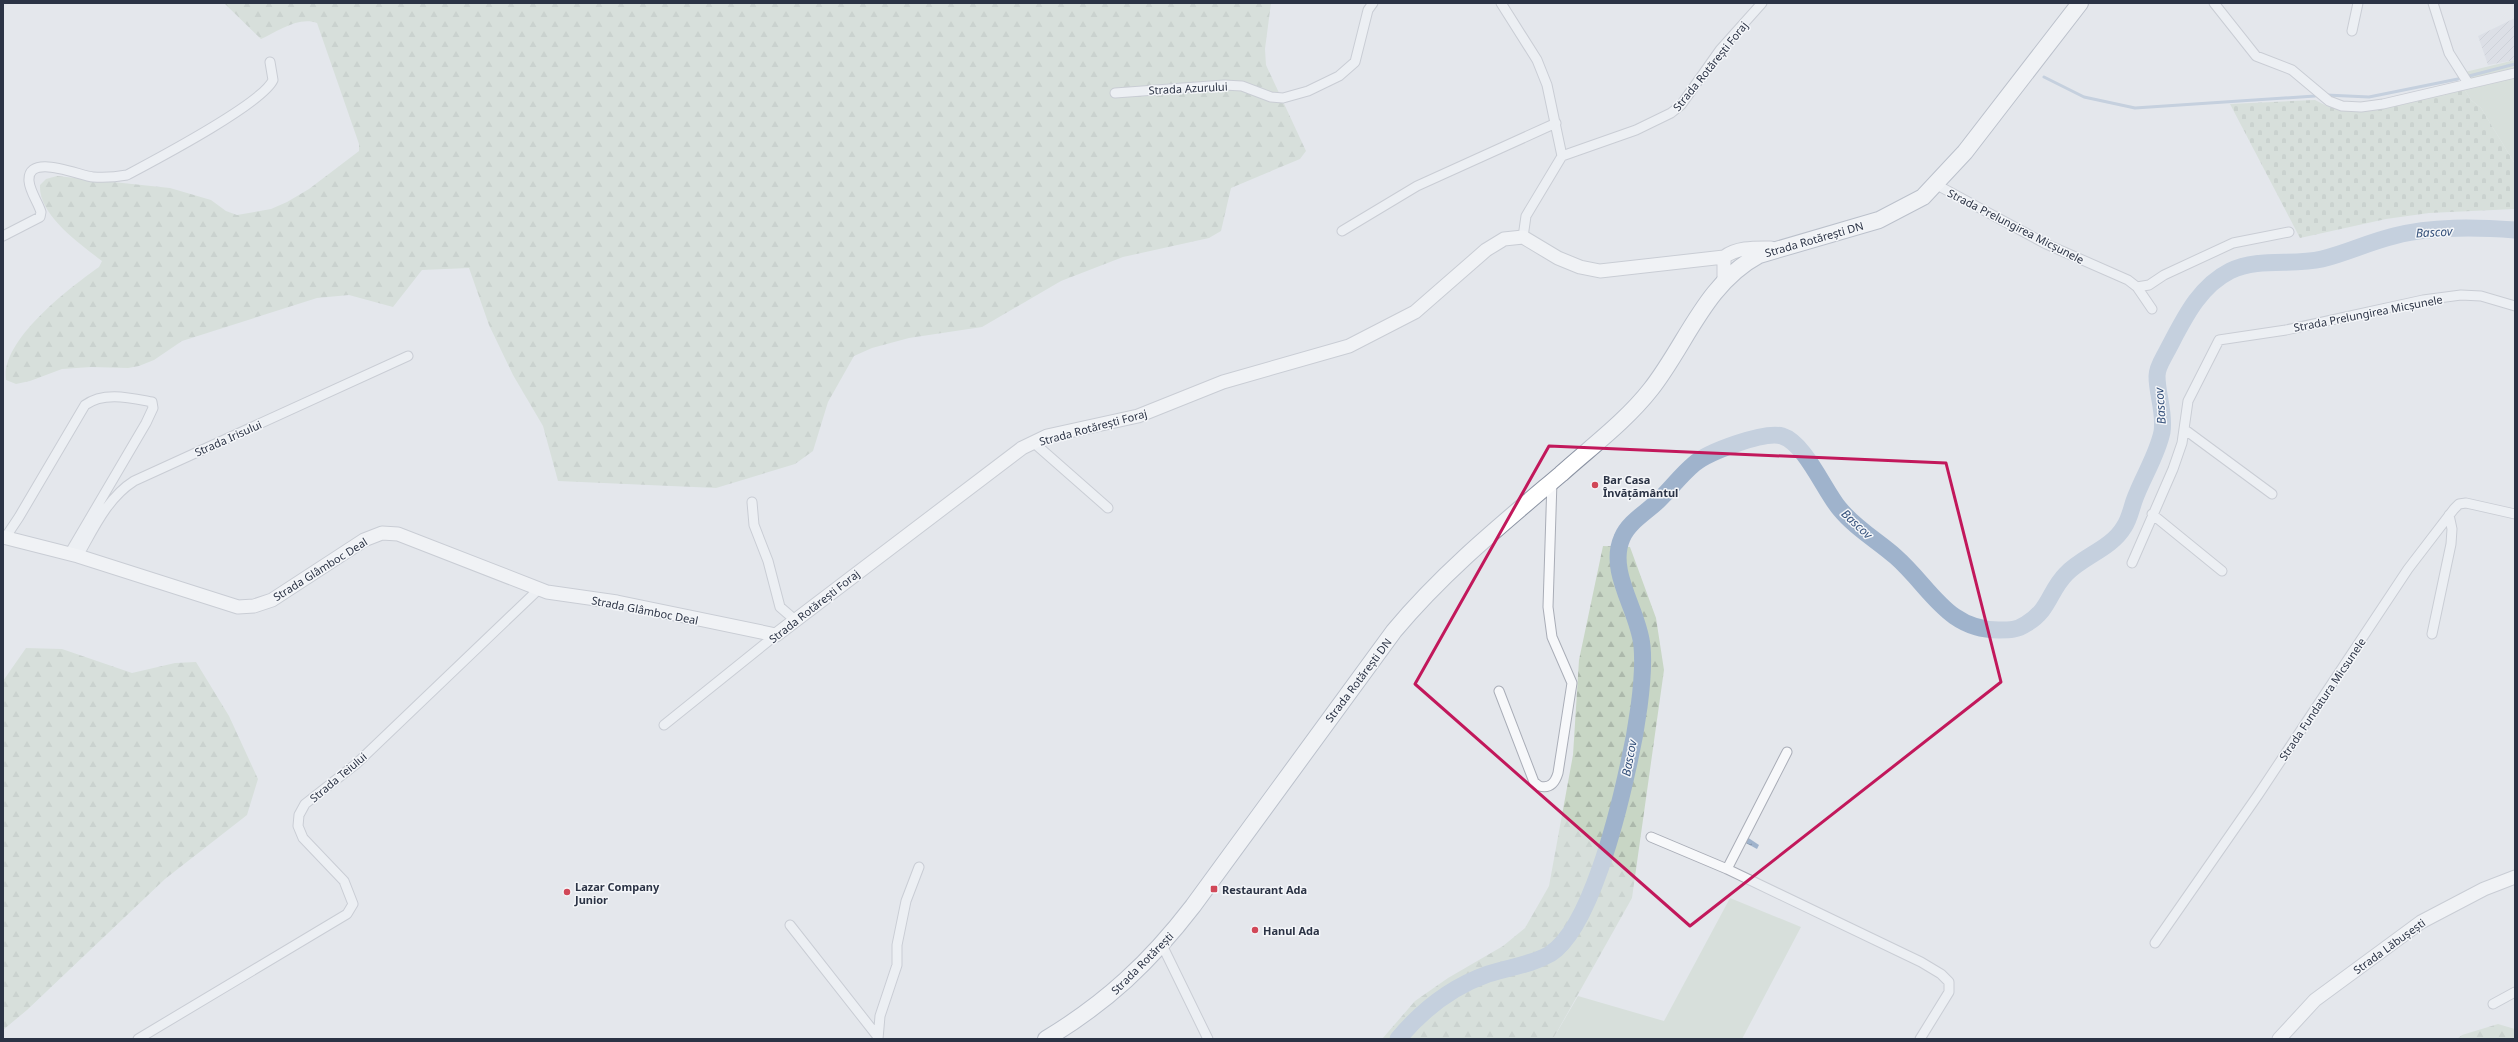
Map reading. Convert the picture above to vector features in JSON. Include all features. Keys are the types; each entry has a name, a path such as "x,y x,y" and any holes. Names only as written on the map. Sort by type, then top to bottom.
{"highway":[{"name":"Strada Rotărești DN","path":"1193,906 1284,780 1417,603 1453,567 1640,402 1661,375 1706,303 1724,280 1746,262 1775,248 1880,220 1907,208 1937,185 1965,152 2080,3"},
{"name":"Strada Rotărești","path":"1046,1039 1106,998 1129,980 1162,945 1193,906"}],"street":[{"name":"Strada Azurului","path":"1115,92 1224,85 1242,86 1272,98 1294,96 1339,76 1355,62 1368,10 1373,3"},
{"path":"1501,3 1537,60 1547,85 1562,156 1526,216 1523,237 1558,258 1580,267 1600,271 1724,257 1732,252 1748,248 1775,248"},
{"name":"Strada Rotărești Foraj","path":"1562,156 1636,130 1671,113 1681,105 1720,50 1762,3"},
{"path":"2214,3 2256,56 2292,70 2328,101 2342,106 2361,107 2383,104 2515,73"},
{"path":"2352,31 2358,3"},
{"path":"2433,3 2449,53 2468,83"},
{"path":"3,236 40,217 41,212 29,179 31,172 38,166 50,166 92,177 111,178 127,175 222,120 264,93 273,80 270,62"},
{"path":"1342,231 1417,186 1556,123"},
{"name":"Strada Prelungirea Micșunele","path":"1937,185 2046,244 2128,280 2138,287 2152,309"},
{"path":"2138,287 2144,287 2164,275 2233,243 2288,232"},
{"name":"Strada Rotărești Foraj","path":"664,724 795,620 1010,456 1033,442 1063,432 1138,416 1223,382 1349,346 1416,312 1495,244 1504,239 1523,237"},
{"path":"1724,257 1724,280"},
{"name":"Strada Prelungirea Micșunele","path":"2184,429 2188,401 2220,340 2286,330 2422,300 2460,295 2481,296 2515,306"},
{"name":"Strada Irisului","path":"73,555 112,501 122,489 134,481 408,356"},
{"path":"4,537 20,517 85,405 94,398 107,396 152,402 153,408 146,423 73,555"},
{"path":"2132,563 2152,514 2173,469 2184,429 2272,494"},
{"path":"1033,442 1108,508"},
{"path":"1499,691 1534,782 1539,786 1549,786 1555,781 1558,773 1572,683 1552,637 1548,607 1552,481"},
{"path":"752,502 754,525 768,561 780,607 795,620"},
{"name":"Strada Fundatura Micsunele","path":"2155,943 2258,795 2408,569 2449,515 2459,504 2466,503 2515,514"},
{"path":"2152,514 2222,570"},
{"path":"2432,634 2451,544 2452,529 2449,515"},
{"name":"Strada Glâmboc Deal","path":"4,537 73,555 238,607 254,606 272,600 364,540 382,533 398,534 539,589 561,595 617,602 776,635"},
{"name":"Strada Teiului","path":"138,1039 348,914 353,904 350,892 344,880 302,838 298,826 299,814 305,804 356,764 539,589"},
{"path":"1727,869 1787,752"},
{"path":"1652,837 1727,869 1921,962 1941,974 1949,982 1949,992 1920,1039"},
{"path":"878,1038 880,1016 897,965 897,945 906,901 919,866"},
{"name":"Strada Lăbușești","path":"2279,1039 2315,1000 2421,922 2484,889 2515,877"},
{"path":"790,925 878,1038"},
{"path":"1162,945 1208,1039"},
{"path":"2493,1004 2515,992"}],"highlighted area":[{"path":"1549,446 1946,463 2001,682 1690,926 1415,684"}],"shaded area":[{"path":"2515,18 2515,60 2488,65 2478,36"}],"green space":[{"path":"224,3 1271,3 1265,49 1266,65 1306,151 1300,159 1231,188 1221,231 1209,238 1123,257 1061,281 982,327 909,338 872,348 854,356 828,402 813,451 795,464 716,488 558,481 543,426 513,375 489,325 469,268 422,270 393,307 349,295 317,298 182,341 154,360 139,366 128,368 91,367 62,369 30,381 16,384 6,380 7,364 14,348 26,332 56,301 99,267 102,261 72,237 53,218 41,196 40,185 46,179 57,176 170,188 211,200 226,211 237,215 271,209 287,202 309,189 359,151 359,144 317,23 303,21 289,25 261,39"},
{"path":"2515,60 2515,164 2481,108 2471,100 2463,87 2465,72"},
{"path":"2463,87 2471,100 2481,108 2515,164 2515,209 2429,213 2386,219 2300,238 2230,104 2315,100 2329,107 2359,111"},
{"path":"1603,546 1630,547 1656,618 1664,670 1632,898 1553,1039 1382,1039 1415,1001 1448,978 1503,946 1525,928 1549,886 1573,755 1579,660"},
{"path":"26,648 62,649 132,673 175,663 196,662 229,716 258,779 247,815 165,879 27,1010 3,1030 3,681"},
{"path":"1730,898 1801,927 1742,1039 1553,1039 1578,996 1664,1021"},
{"path":"2498,1024 2515,1029 2515,1039 2457,1039 2462,1035"}],"water":[{"path":"1747,837 1759,845 1757,849 1744,842"}],"waterway":[{"path":"2469,76 2515,64"},
{"path":"2044,77 2084,97 2135,108 2315,96"},
{"path":"2326,95 2369,97 2458,79"},
{"name":"Bascov","path":"1398,1039 1417,1018 1438,1000 1462,985 1488,974 1528,963 1550,954 1564,941 1578,921 1590,896 1617,812 1634,738 1641,690 1643,659 1640,633 1621,578 1618,564 1618,551 1622,538 1629,526 1656,503 1694,464 1711,454 1750,439 1774,435 1782,436 1790,440 1806,457 1833,500 1845,515 1896,557 1941,605 1966,623 1981,628 1999,630 2016,629 2034,619 2040,613 2060,580 2066,574 2080,562 2112,541 2126,524 2137,492 2157,450 2162,432 2162,411 2157,376 2159,366 2192,306 2200,295 2219,278 2230,271 2252,264 2299,262 2322,259 2385,238 2423,230 2454,228 2515,230"}],"place":[{"name":"Bar Casa Învățământul","path":"1595,485"},
{"name":"Restaurant Ada","path":"1214,889"},
{"name":"Lazar Company Junior","path":"567,892"},
{"name":"Hanul Ada","path":"1255,930"}]}
